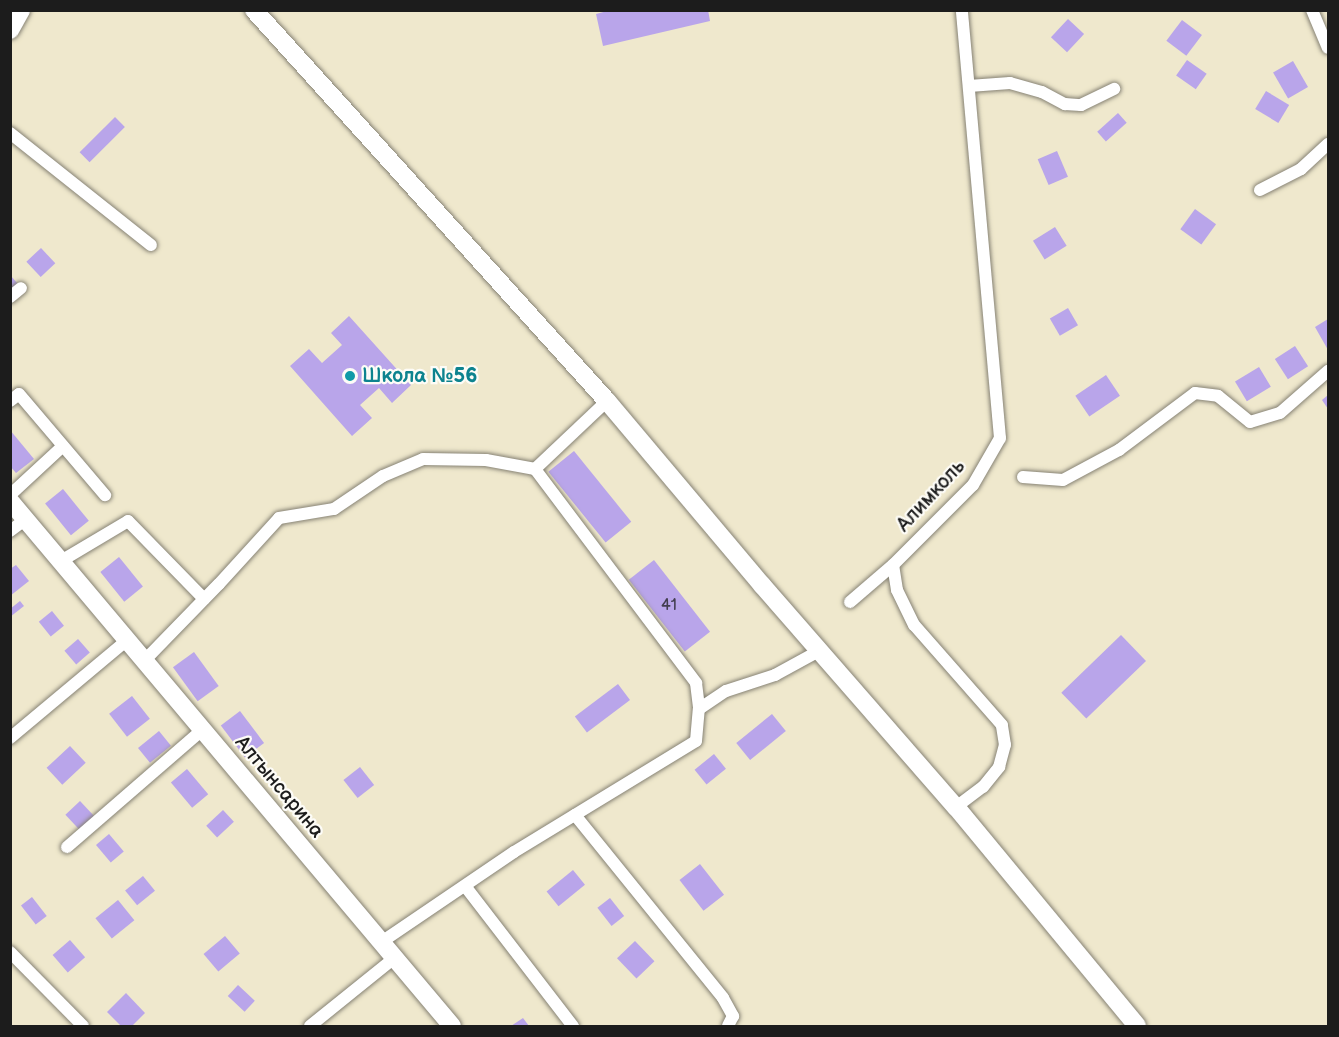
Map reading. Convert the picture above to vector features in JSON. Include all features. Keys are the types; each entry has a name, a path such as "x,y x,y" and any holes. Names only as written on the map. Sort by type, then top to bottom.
{"street":[{"path":"10,30 21,10"},
{"path":"254,10 607,401 819,651 956,807 1137,1026"},
{"name":"Алимколь","path":"850,602 893,565 973,485 1000,438 962,10"},
{"path":"1312,10 1329,48"},
{"path":"969,86 1010,82 1042,92 1065,104 1081,105 1114,89"},
{"path":"10,133 150,245"},
{"path":"1260,190 1301,169 1329,144"},
{"path":"10,297 21,288"},
{"path":"1023,477 1063,480 1119,450 1195,393 1218,396 1250,422 1280,413 1329,371"},
{"path":"10,401 19,394 105,495"},
{"path":"535,469 607,401"},
{"path":"10,495 63,446"},
{"path":"144,661 279,518 334,509 383,476 423,459 486,460 535,469 696,683 699,709 696,741 514,852 380,943"},
{"name":"Алтынсарина","path":"10,501 393,959 452,1026"},
{"path":"10,531 26,519"},
{"path":"61,561 128,521 204,599"},
{"path":"893,565 897,590 914,625 1002,725 1005,745 999,767 983,787 956,807"},
{"path":"10,738 127,640"},
{"path":"699,709 726,691 775,675 819,651"},
{"path":"67,847 202,729"},
{"path":"575,815 723,998 733,1016 728,1026"},
{"path":"465,886 573,1026"},
{"path":"12,957 83,1026"},
{"path":"310,1026 393,959"}],"building":[{"path":"611,10 708,10 710,21 603,46 596,14"},
{"path":"1068,19 1084,34 1067,52 1051,37"},
{"path":"1182,20 1202,35 1186,56 1166,41"},
{"path":"1187,60 1207,74 1196,89 1176,76"},
{"path":"1293,61 1308,87 1288,98 1273,72"},
{"path":"1266,91 1289,105 1278,123 1255,109"},
{"path":"1118,113 1127,123 1106,141 1097,132"},
{"path":"115,117 125,127 90,162 80,152"},
{"path":"1057,151 1068,177 1049,185 1038,159"},
{"path":"1195,209 1216,224 1201,245 1180,229"},
{"path":"1055,227 1067,246 1045,259 1033,241"},
{"path":"41,248 55,263 41,277 26,262"},
{"path":"10,275 18,284 10,290"},
{"path":"1068,308 1078,325 1060,336 1050,319"},
{"name":"Школа №56","path":"349,316 411,385 392,403 379,388 360,405 372,418 352,436 290,366 309,349 322,363 342,345 331,333"},
{"path":"1328,319 1328,350 1315,327"},
{"path":"1295,346 1308,366 1288,379 1275,359"},
{"path":"1259,367 1271,387 1247,401 1235,381"},
{"path":"1106,375 1120,396 1089,416 1075,396"},
{"path":"1328,395 1328,409 1322,400"},
{"path":"10,430 34,459 16,473 10,466"},
{"path":"574,451 631,522 606,542 548,472"},
{"path":"63,489 89,521 71,535 45,503"},
{"path":"119,557 143,587 124,602 100,572"},
{"path":"654,560 710,632 685,651 629,580"},
{"path":"16,565 29,581 10,596 10,569"},
{"path":"20,601 24,606 10,617 10,609"},
{"path":"52,611 64,626 51,636 39,622"},
{"path":"1121,635 1146,661 1086,719 1061,693"},
{"path":"78,639 90,653 76,664 64,651"},
{"path":"194,652 219,686 198,701 173,667"},
{"path":"618,684 630,700 587,732 575,716"},
{"path":"132,696 150,719 127,737 109,714"},
{"path":"240,711 264,743 245,757 221,725"},
{"path":"772,714 786,731 750,760 736,743"},
{"path":"159,731 171,746 150,763 138,748"},
{"path":"70,746 86,763 62,785 47,768"},
{"path":"714,754 726,769 707,784 695,770"},
{"path":"360,767 374,785 358,798 343,780"},
{"path":"187,769 208,794 192,808 171,782"},
{"path":"80,801 94,816 80,830 65,815"},
{"path":"223,810 234,822 217,837 206,826"},
{"path":"109,834 124,852 111,863 96,845"},
{"path":"700,864 724,895 704,911 680,880"},
{"path":"573,870 585,885 559,906 547,891"},
{"path":"143,876 155,891 137,905 125,890"},
{"path":"32,897 47,916 36,925 21,906"},
{"path":"610,898 624,916 612,926 597,908"},
{"path":"118,900 134,920 112,938 95,918"},
{"path":"225,936 240,954 218,972 204,954"},
{"path":"70,940 85,957 68,972 53,955"},
{"path":"635,941 654,961 636,979 617,958"},
{"path":"238,985 255,1001 245,1012 228,996"},
{"path":"126,993 145,1013 132,1026 121,1026 107,1012"},
{"path":"523,1018 529,1026 511,1026"}],"place":[{"name":"Школа №56","path":"350,376"}]}
